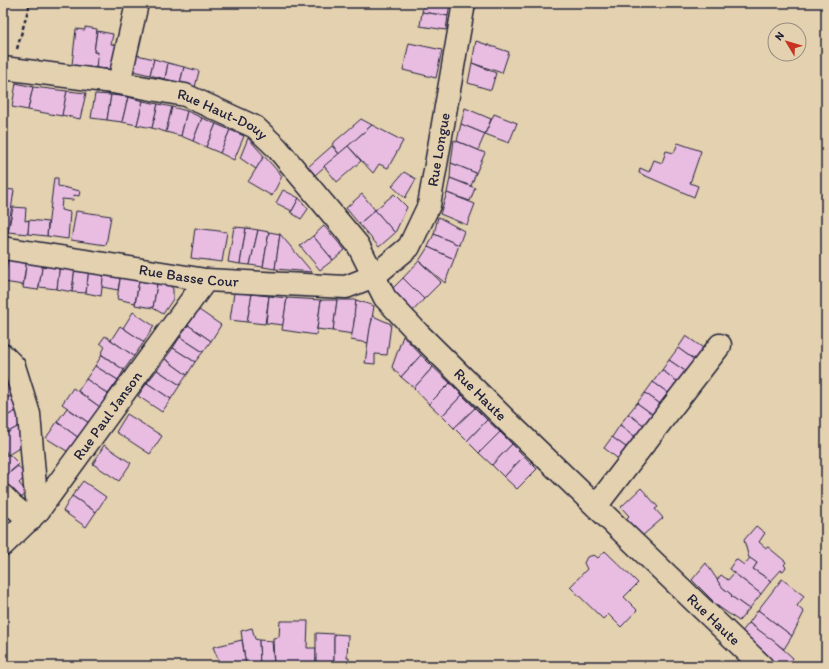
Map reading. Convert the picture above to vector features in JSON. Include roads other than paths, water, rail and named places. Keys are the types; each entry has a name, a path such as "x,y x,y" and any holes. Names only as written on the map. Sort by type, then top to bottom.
{"street":[{"name":"Rue Longue","path":"374,276 408,247 429,205 464,3"},
{"path":"119,82 136,8"},
{"name":"Rue Haut-Douy","path":"7,69 119,82 186,95 255,127 277,148 358,245 374,276"},
{"name":"Rue Basse Cour","path":"3,248 206,280 346,287 374,276"},
{"name":"Rue Haute","path":"374,276 385,298 419,334 762,666"},
{"name":"Rue Paul Janson","path":"3,545 34,515 206,280"},
{"path":"596,506 720,345"},
{"path":"3,355 14,366 28,414 35,486 34,515 13,506 3,496"}]}
